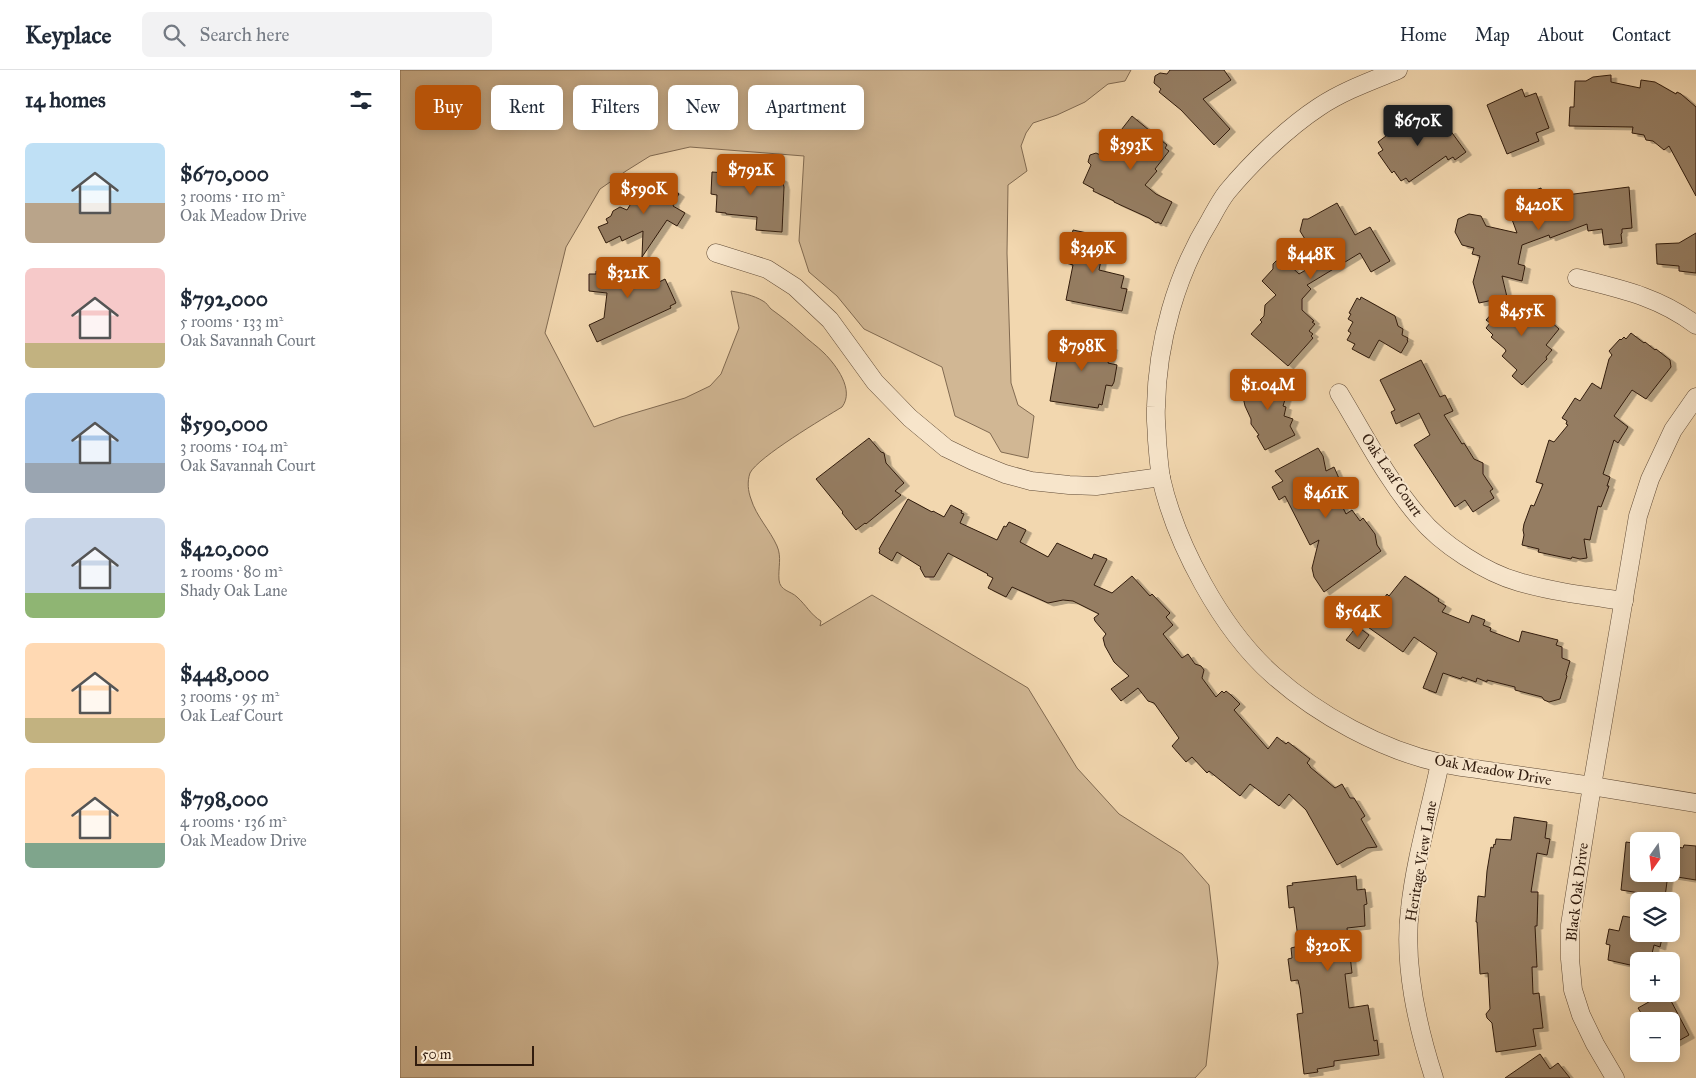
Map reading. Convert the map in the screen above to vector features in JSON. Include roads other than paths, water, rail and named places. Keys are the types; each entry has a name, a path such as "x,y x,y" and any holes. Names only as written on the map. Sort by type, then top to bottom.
{"street":[{"name":"Oak Meadow Drive","path":"1398,70 1356,87 1319,107 1289,130 1225,194 1199,237 1182,274 1161,352 1156,406 1161,476 1184,546 1207,591 1240,640 1272,674 1312,704 1358,733 1400,750 1440,763 1696,803"},
{"path":"716,253 767,269 795,287 830,320 881,389 910,418 946,448 1005,474 1031,481 1096,486 1161,476"},
{"path":"1576,278 1630,291 1655,300 1682,314 1696,325"},
{"name":"Oak Leaf Court","path":"1339,393 1419,518 1451,547 1484,568 1518,582 1556,591 1624,601"},
{"path":"1592,786 1638,516 1650,479 1673,430 1696,397"},
{"name":"Heritage View Lane","path":"1434,1078 1424,1048 1418,1018 1411,976 1408,941 1409,910 1414,880 1440,763"},
{"name":"Black Oak Drive","path":"1592,786 1570,925 1570,959 1573,990 1581,1015 1595,1044 1616,1078"}]}
